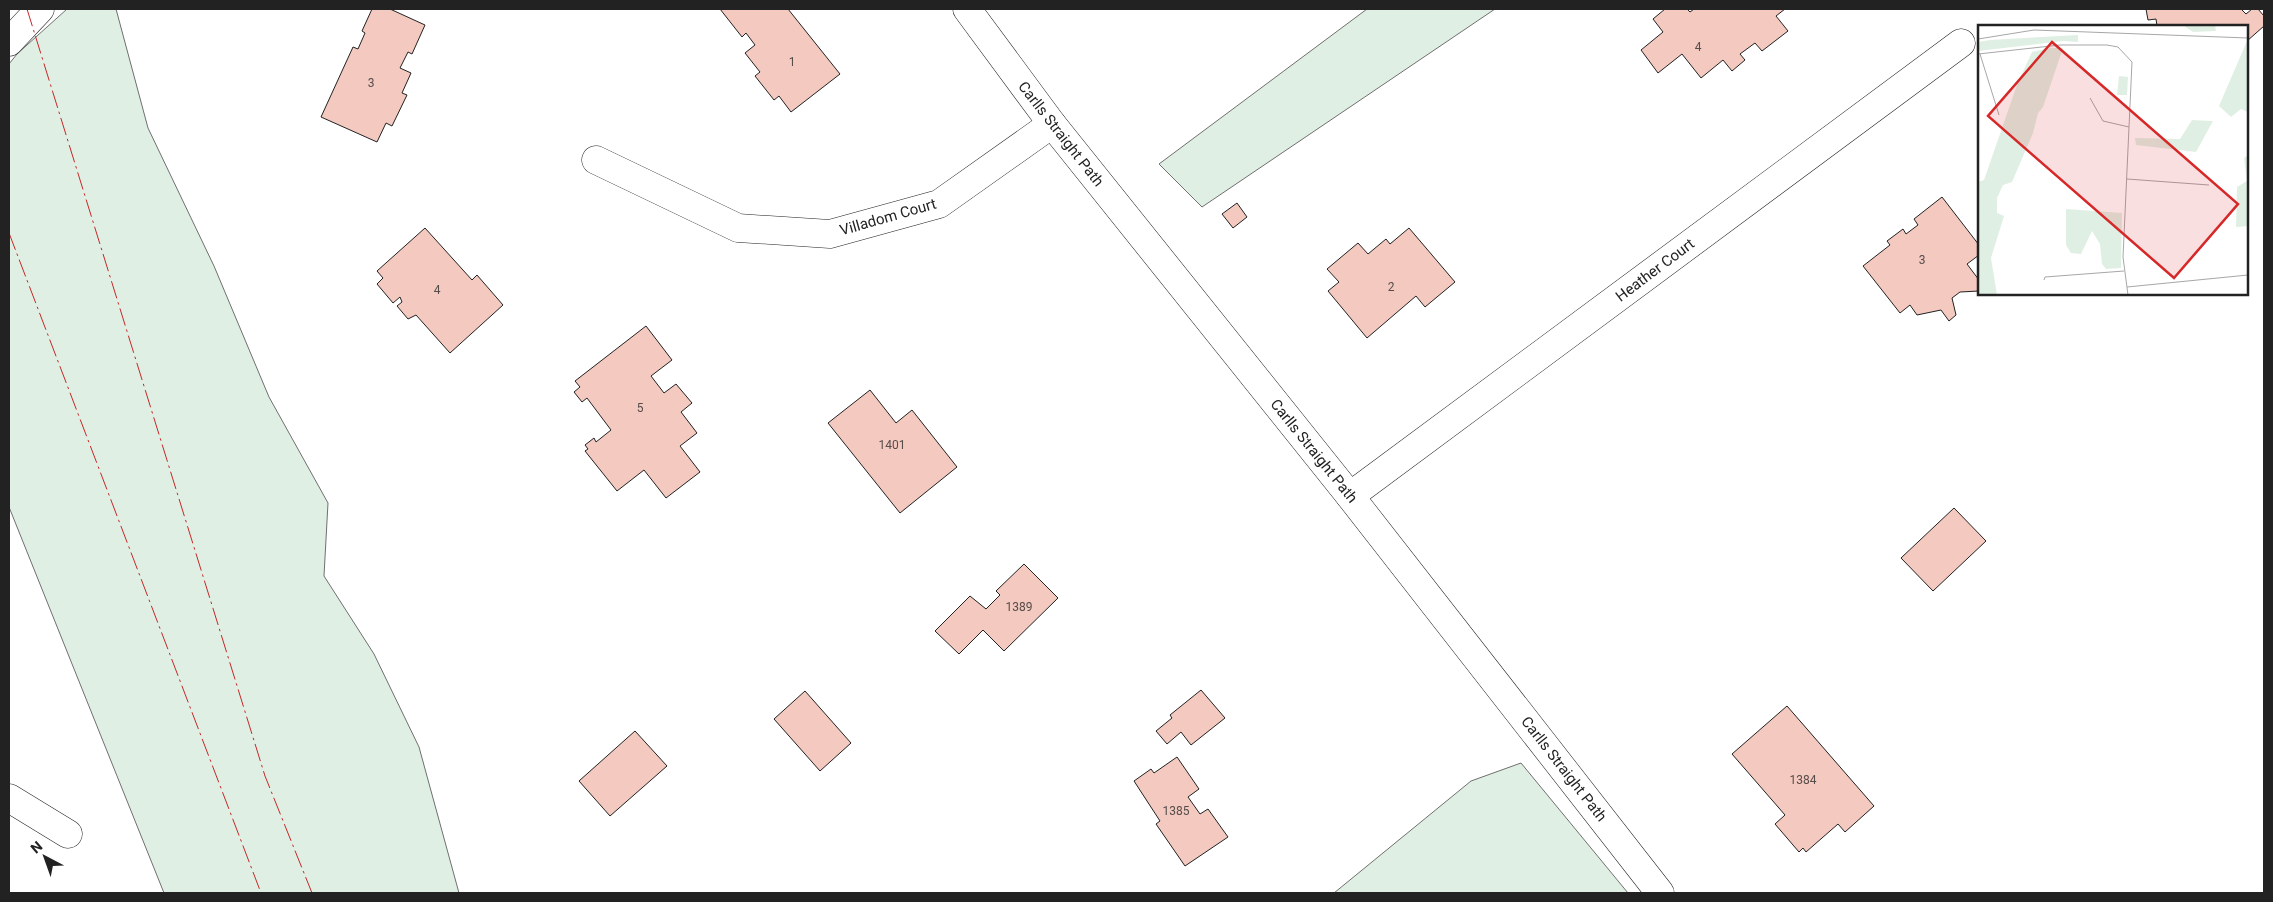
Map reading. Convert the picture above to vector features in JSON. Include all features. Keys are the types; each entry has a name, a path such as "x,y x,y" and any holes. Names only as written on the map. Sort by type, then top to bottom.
{"street":[{"path":"9,42 40,9"},
{"name":"Carlls Straight Path","path":"967,9 1052,124 1350,496 1660,893"},
{"name":"Heather Court","path":"1350,496 1961,43"},
{"name":"Villadom Court","path":"596,160 738,228 830,234 939,204 1052,124"},
{"path":"9,798 68,834"}],"green space":[{"path":"67,9 116,9 148,128 214,266 269,397 328,503 324,576 374,654 419,747 459,893 164,893 9,507 9,64 17,54"},
{"path":"1367,9 1495,9 1202,207 1159,164"},
{"path":"1521,763 1628,893 1334,893 1471,781"}],"building":[{"path":"372,9 390,9 425,25 412,54 408,52 400,68 411,73 402,93 407,95 392,126 386,123 377,142 321,117 353,47 358,49 365,33 362,31"},
{"path":"720,9 788,9 840,74 791,112 779,96 774,100 755,76 760,72 745,53 755,45 746,33 742,37"},
{"path":"1665,9 1687,9 1690,12 1694,9 1785,9 1776,16 1788,31 1762,51 1755,43 1740,54 1745,60 1732,71 1723,60 1701,78 1682,54 1658,73 1641,50 1663,32 1653,19"},
{"path":"2146,9 2241,9 2246,14 2252,9 2258,9 2264,16 2264,26 2248,40 2248,25 2157,25 2156,19 2148,20"},
{"path":"1942,197 1978,244 1978,256 1967,264 1978,279 1978,291 1960,292 1952,298 1956,315 1949,321 1941,310 1917,315 1910,305 1900,313 1863,266 1890,245 1887,241 1903,229 1906,234 1918,225 1914,219"},
{"path":"1237,203 1247,217 1233,228 1222,214"},
{"path":"425,228 472,280 477,275 503,305 450,353 416,315 408,319 397,306 402,302 400,297 393,303 377,284 383,278 377,271"},
{"path":"1409,228 1455,282 1425,307 1416,296 1367,338 1328,291 1339,282 1327,269 1358,243 1368,254 1386,239 1390,244"},
{"path":"646,326 672,360 651,376 664,393 676,384 692,403 681,412 697,433 680,446 700,472 666,498 644,470 617,491 585,451 588,449 585,445 594,438 596,442 611,430 587,398 582,402 574,392 580,387 575,381"},
{"path":"870,390 896,423 912,410 957,467 900,513 828,423"},
{"path":"1954,508 1986,541 1933,591 1901,558"},
{"path":"1024,564 1058,598 1004,651 983,630 959,654 935,631 970,596 986,609 1000,595 996,591"},
{"path":"1201,690 1225,718 1191,745 1181,732 1167,744 1156,731 1172,718 1170,715"},
{"path":"805,691 851,743 820,771 774,719"},
{"path":"1787,706 1874,806 1845,832 1838,824 1806,852 1803,848 1799,852 1775,824 1785,815 1732,754"},
{"path":"635,731 667,766 610,816 579,781"},
{"path":"1177,757 1199,789 1188,797 1200,814 1208,809 1228,837 1185,866 1156,824 1160,821 1134,781 1151,769 1154,773"}],"power":[{"path":"27,9 265,776 312,893"},
{"path":"9,233 261,893"}]}
